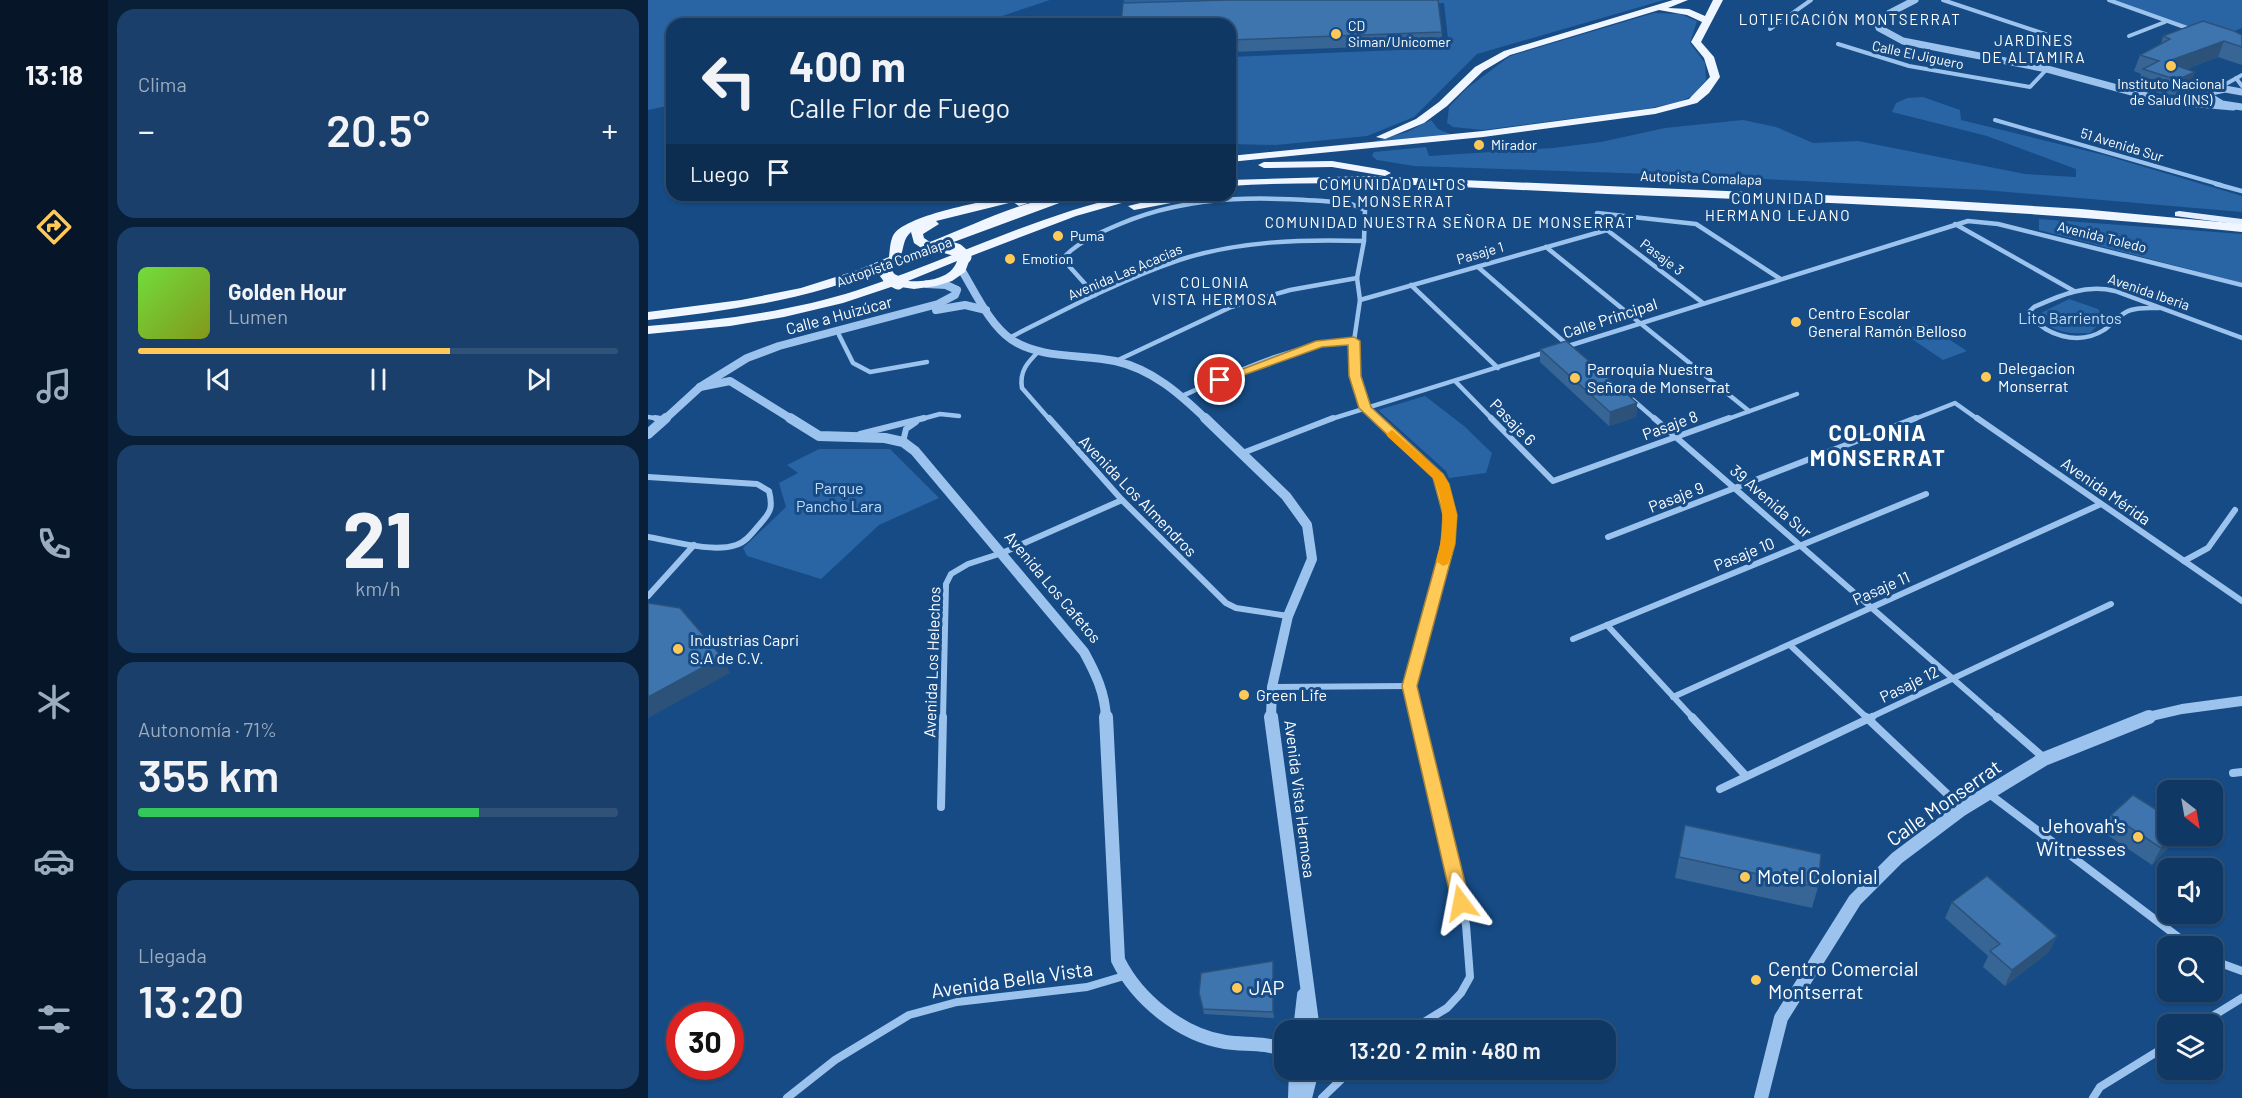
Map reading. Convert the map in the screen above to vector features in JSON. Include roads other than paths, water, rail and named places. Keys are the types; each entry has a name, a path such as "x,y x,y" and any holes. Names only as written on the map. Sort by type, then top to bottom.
{"highway":[{"path":"1236,153 1373,140 1408,128 1443,104 1479,69 1507,53 1683,0"},
{"path":"1236,158 1483,134 1655,111 1693,101 1709,87 1716,74 1709,57 1696,42 1718,0"},
{"path":"1652,10 1683,11 1706,20"},
{"path":"1443,104 1440,124 1455,132 1483,134"},
{"path":"1236,168 1332,164 1389,174"},
{"name":"Autopista Comalapa","path":"1236,174 1308,171 1977,200 2242,220"},
{"name":"Autopista Comalapa","path":"1236,183 1299,179 1909,203 2242,228"},
{"path":"1236,190 1283,187 1477,186"},
{"path":"920,284 898,283 888,277 898,237 914,225 1005,201"},
{"path":"963,264 957,250 934,246 916,237 922,228 1023,201"},
{"path":"648,316 730,305 821,286 872,270 1025,210 1055,201"},
{"name":"Autopista Comalapa","path":"648,321 751,309 841,289 903,268 1038,216 1087,201"},
{"name":"Autopista Comalapa","path":"648,330 775,313 833,301 885,285 1047,221 1122,201"},
{"path":"648,338 787,320 945,279 963,264 1075,220 1164,201"}],"street":[{"path":"1770,29 1811,0"},
{"path":"1915,0 1880,18 1877,22 1879,28 1895,39 2047,69 2149,98 2239,107"},
{"path":"1943,0 2050,36"},
{"path":"2109,0 2198,32"},
{"path":"2129,36 2166,21"},
{"name":"Calle El Jiguero","path":"1838,44 1868,56 1890,61 2030,87 2047,69"},
{"path":"2187,102 2242,75"},
{"path":"2235,78 2242,86"},
{"path":"2212,91 2242,92"},
{"path":"2212,91 2209,96 2213,100 2239,107"},
{"name":"51 Avenida Sur","path":"1995,120 2242,191"},
{"path":"1236,196 1349,203 1365,210 1364,240 1357,278 1360,300 1354,341 1355,376 1365,408 1438,476 1447,495 1450,515 1448,544 1410,686 1466,925 1470,977 1461,993 1447,1008 1428,1020"},
{"path":"1095,296 1069,266 1065,256 1072,248 1138,214 1187,201"},
{"path":"1597,213 1696,224 1779,278"},
{"name":"Avenida Toledo","path":"1955,224 1972,220 1993,222 2242,285"},
{"path":"1955,224 2074,291"},
{"name":"Calle Principal","path":"1240,454 1305,428 1365,408 1955,224"},
{"name":"Pasaje 1","path":"1360,300 1607,230"},
{"name":"Pasaje 3","path":"1607,230 1703,303"},
{"name":"Avenida Las Acacias","path":"1009,338 1095,296 1180,260 1224,249 1287,240 1364,240"},
{"path":"1546,247 1749,411"},
{"name":"Avenida Vista Hermosa","path":"963,264 986,310 1009,338 1023,347 1116,361 1155,376 1182,396 1286,496 1307,525 1312,559 1288,616 1272,687 1271,717 1312,1020"},
{"path":"1478,267 1578,353"},
{"path":"1116,361 1232,307 1290,290 1357,278"},
{"name":"Calle a Huizúcar","path":"648,434 661,419 699,387 741,361 779,346 938,304 955,295 957,290 946,285 920,284"},
{"path":"1411,285 1498,368"},
{"name":"Avenida Iberia","path":"2159,308 2128,310 2102,331 2083,336 2060,335 2033,321 2031,310 2085,287 2103,287 2242,338"},
{"name":"Calle a Huizúcar","path":"699,387 731,378 764,356 839,335 953,306 965,305 986,310"},
{"path":"839,335 853,363 870,372 927,362"},
{"path":"1182,396 1258,364 1320,344 1354,341"},
{"name":"Avenida Los Almendros","path":"1039,351 1024,368 1020,379 1022,388 1122,500 1226,603 1236,608 1288,616"},
{"path":"741,361 733,370 731,378 819,436 869,437 903,442 906,429 923,418"},
{"name":"Pasaje 6","path":"1455,381 1553,481"},
{"name":"39 Avenida Sur","path":"1622,391 2044,759"},
{"name":"Pasaje 8","path":"1553,481 1797,394"},
{"name":"Pasaje 9","path":"1608,537 1955,403"},
{"name":"Avenida Mérida","path":"1955,403 2242,601"},
{"path":"848,437 947,413 959,416"},
{"path":"648,417 661,419"},
{"name":"Avenida Los Cafetos","path":"903,442 915,451 1084,652 1102,690 1107,730 1118,960 1124,976"},
{"path":"648,477 757,484 769,491 772,504 770,513 746,540 727,547 694,545 648,537"},
{"name":"Pasaje 10","path":"1573,639 1926,494"},
{"name":"Avenida Los Helechos","path":"941,807 946,584 951,574 1122,500"},
{"name":"Pasaje 11","path":"1673,697 2101,504"},
{"path":"2184,561 2208,548 2235,510"},
{"path":"648,596 694,545"},
{"name":"Pasaje 12","path":"1720,789 2111,604"},
{"path":"1607,625 1746,776"},
{"path":"1790,645 1962,809"},
{"path":"1272,687 1410,686"},
{"name":"Calle Monserrat","path":"1761,1098 1781,1017 1837,926 1876,876 1962,809 2044,759 2136,720 2182,709 2242,701"},
{"path":"2233,773 2242,772"},
{"path":"1988,793 2177,936"},
{"path":"2223,964 2242,971"},
{"path":"1301,1020 1306,975"},
{"path":"1124,976 1148,1000 1195,1031 1218,1041 1274,1046"},
{"name":"Avenida Bella Vista","path":"787,1098 835,1059 909,1015 957,1002 1088,987 1124,976"},
{"path":"2216,1014 2242,998"},
{"path":"2093,1098 2100,1087 2157,1052"},
{"path":"1295,1098 1296,1080"},
{"path":"1305,1098 1310,1080"},
{"path":"1322,1098 1341,1080"}],"place":[{"name":"CD Siman/Unicomer","path":"1336,34"},
{"name":"Instituto Nacional de Salud (INS)","path":"2171,66"},
{"name":"Mirador","path":"1479,145"},
{"name":"Puma","path":"1058,236"},
{"name":"Emotion","path":"1010,259"},
{"name":"Centro Escolar General Ramón Belloso","path":"1796,322"},
{"name":"Delegacion Monserrat","path":"1986,377"},
{"name":"Parroquia Nuestra Señora de Monserrat","path":"1575,378"},
{"name":"Industrias Capri S.A de C.V.","path":"678,649"},
{"name":"Green Life","path":"1244,695"},
{"name":"Jehovah's Witnesses","path":"2138,837"},
{"name":"Motel Colonial","path":"1745,877"},
{"name":"Centro Comercial Montserrat","path":"1756,980"},
{"name":"JAP","path":"1237,988"}],"district":[{"name":"LOTIFICACIÓN MONTSERRAT","path":"1850,20"},
{"name":"JARDINES DE ALTAMIRA","path":"2034,50"},
{"name":"COMUNIDAD ALTOS DE MONSERRAT","path":"1393,194"},
{"name":"COMUNIDAD HERMANO LEJANO","path":"1778,208"},
{"name":"COMUNIDAD NUESTRA SEÑORA DE MONSERRAT","path":"1450,223"},
{"name":"COLONIA VISTA HERMOSA","path":"1215,292"},
{"name":"COLONIA MONSERRAT","path":"1878,446"}],"park label":[{"name":"Lito Barrientos","path":"2070,318"},
{"name":"Parque Pancho Lara","path":"839,497"}]}
